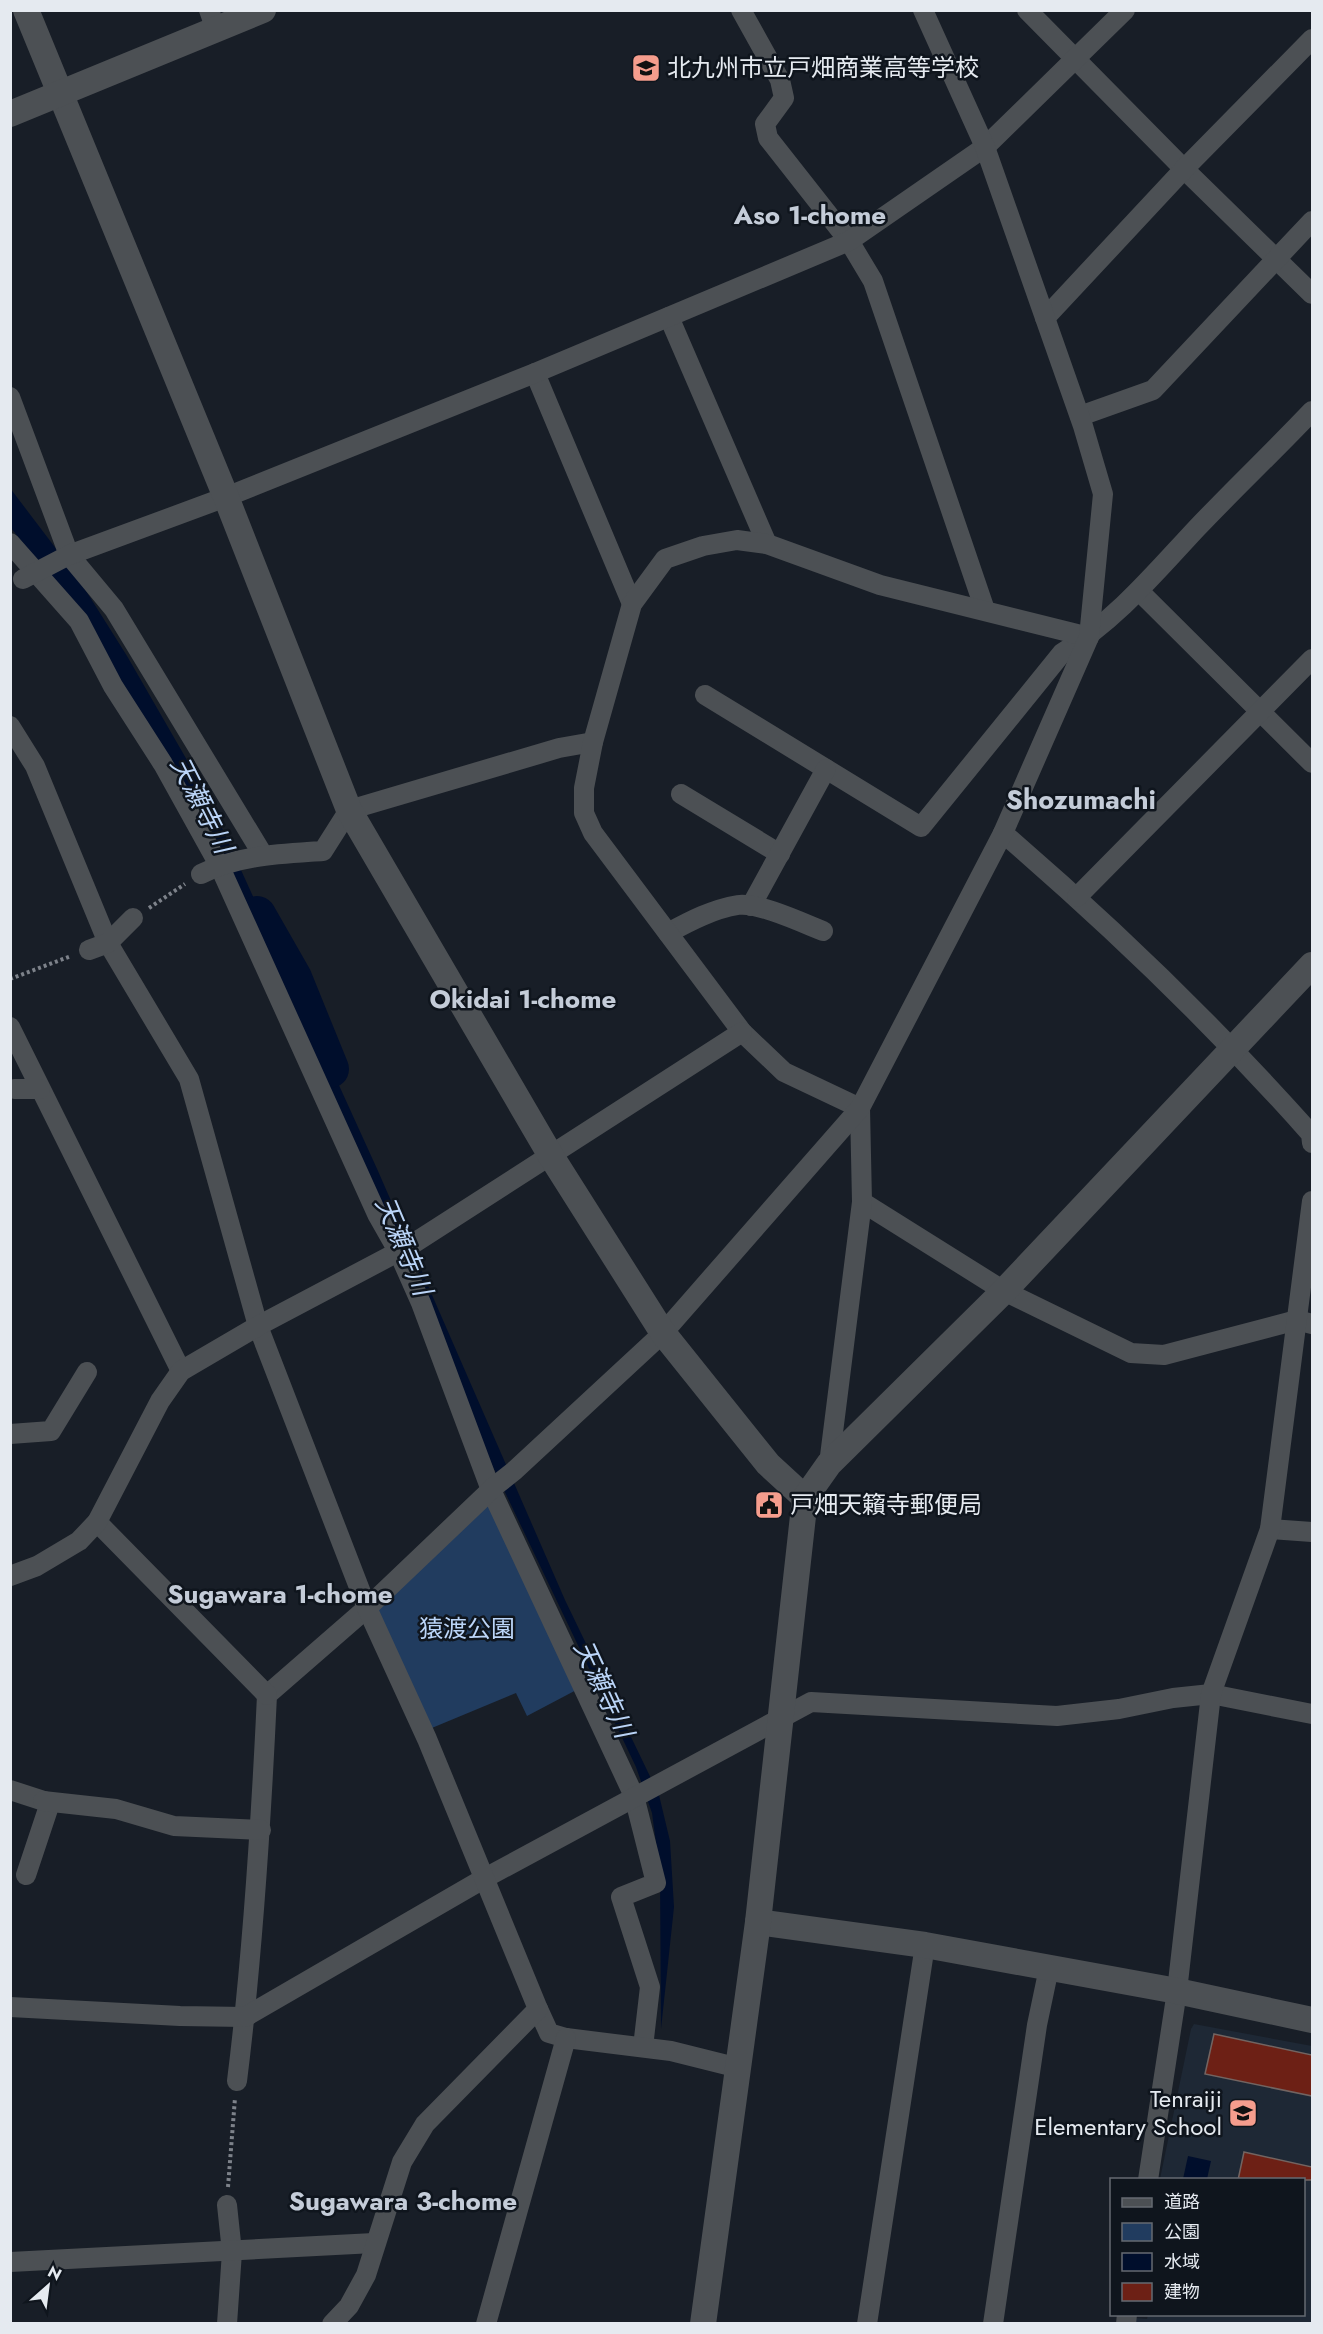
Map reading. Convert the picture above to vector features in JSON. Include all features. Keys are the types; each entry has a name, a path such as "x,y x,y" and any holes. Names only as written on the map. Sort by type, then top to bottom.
{"street":[{"path":"26,10 226,497 349,810 551,1156 663,1333 768,1464 805,1498"},
{"path":"10,114 59,94 213,20 263,10"},
{"path":"741,10 780,80 784,98 765,124 768,138 849,241 873,281 985,610"},
{"path":"237,2081 261,1830 267,1695 367,1608 493,1488 663,1333 860,1108 1003,833 1089,637 1103,494 1080,416 985,147 923,10"},
{"path":"1028,10 1074,59 1312,294"},
{"path":"30,575 69,555 226,497 535,373 849,241 985,147 1125,10"},
{"path":"1045,318 1184,169 1312,39"},
{"path":"1080,416 1153,390 1312,221"},
{"path":"669,317 767,544"},
{"path":"535,373 632,604"},
{"path":"10,398 69,555 114,609 263,855"},
{"path":"705,695 921,827 1062,654 1089,637 1140,592 1197,528 1312,411"},
{"path":"860,1108 784,1072 742,1032 593,833 584,813 584,788 593,742 632,604 664,559 703,546 737,540 767,544 880,585 1089,637"},
{"path":"10,543 30,575 79,621 113,686 163,764 219,865 377,1214 405,1248 422,1303 493,1488 637,1795 656,1883 621,1897 650,1987 643,2047"},
{"path":"1140,592 1312,763"},
{"path":"1077,897 1312,659"},
{"path":"10,726 35,766 108,943 189,1079 258,1326 367,1608 427,1739 549,2034 671,2051 739,2068"},
{"path":"201,874 219,865 263,855 323,851 349,810 559,748 593,742"},
{"path":"751,906 826,769"},
{"path":"681,795 780,854"},
{"path":"1003,833 1077,897 1233,1048 1311,1134 1312,1143"},
{"path":"668,933 698,917 740,904 765,909 823,931"},
{"path":"89,950 108,943 133,918"},
{"path":"703,2324 758,1922 805,1498 829,1464 1004,1291 1312,965"},
{"path":"10,1027 181,1371"},
{"path":"10,1576 37,1566 79,1541 97,1522 160,1401 181,1371 258,1326 405,1248 742,1032"},
{"path":"14,1089 40,1089"},
{"path":"829,1464 862,1202 860,1108"},
{"path":"1148,2178 1177,1991 1211,1694 1270,1529 1305,1322 1312,1201"},
{"path":"862,1202 1004,1291 1131,1353 1164,1355 1305,1322"},
{"path":"10,1434 51,1431 87,1372"},
{"path":"97,1522 267,1695"},
{"path":"1270,1529 1312,1532"},
{"path":"10,2007 180,2016 245,2016 485,1878 811,1702 1057,1716 1119,1709 1173,1698 1211,1694 1312,1714"},
{"path":"10,1790 50,1803 26,1875"},
{"path":"43,1801 116,1809 174,1826 261,1830"},
{"path":"758,1922 925,1945 1177,1991 1312,2020"},
{"path":"867,2324 925,1945"},
{"path":"993,2324 1037,2025 1049,1968"},
{"path":"332,2324 349,2306 366,2275 374,2243 402,2162 425,2124 538,2009"},
{"path":"486,2324 566,2038"},
{"path":"227,2205 232,2252 227,2324"},
{"path":"10,2262 374,2243"}],"path":[{"path":"133,918 201,874"},
{"path":"10,979 89,950"},
{"path":"227,2205 237,2081"}],"shaded area":[{"name":"Tenraiji Elementary School","path":"1194,2024 1312,2046 1312,2323 1135,2324 1136,2318 1147,2319 1148,2316 1305,2316 1305,2178 1160,2178 1191,2029"}],"green space":[{"name":"猿渡公園","path":"489,1498 582,1687 527,1716 516,1693 427,1730 372,1610"}],"water":[{"path":"10,488 76,575 127,656 206,793 378,1171 565,1600 659,1795 670,1841 674,1907 661,2029 660,1873 652,1813 636,1767 493,1467 392,1227 204,825 72,604 11,528"},
{"path":"1188,2156 1211,2161 1207,2178 1183,2178"}],"building":[{"path":"1214,2034 1312,2055 1312,2096 1205,2074"},
{"path":"1244,2152 1312,2167 1312,2180 1305,2180 1305,2178 1238,2178"}],"waterway":[{"name":"天瀬寺川","path":"257,915 293,978 330,1069"}],"place":[{"name":"北九州市立戸畑商業高等学校","path":"646,68"},
{"name":"戸畑天籟寺郵便局","path":"769,1505"},
{"name":"Tenraiji Elementary School","path":"1243,2113"}],"district":[{"name":"Aso 1-chome","path":"810,215"},
{"name":"Shozumachi","path":"1081,800"},
{"name":"Okidai 1-chome","path":"523,999"},
{"name":"Sugawara 1-chome","path":"280,1594"},
{"name":"Sugawara 3-chome","path":"403,2201"}]}
